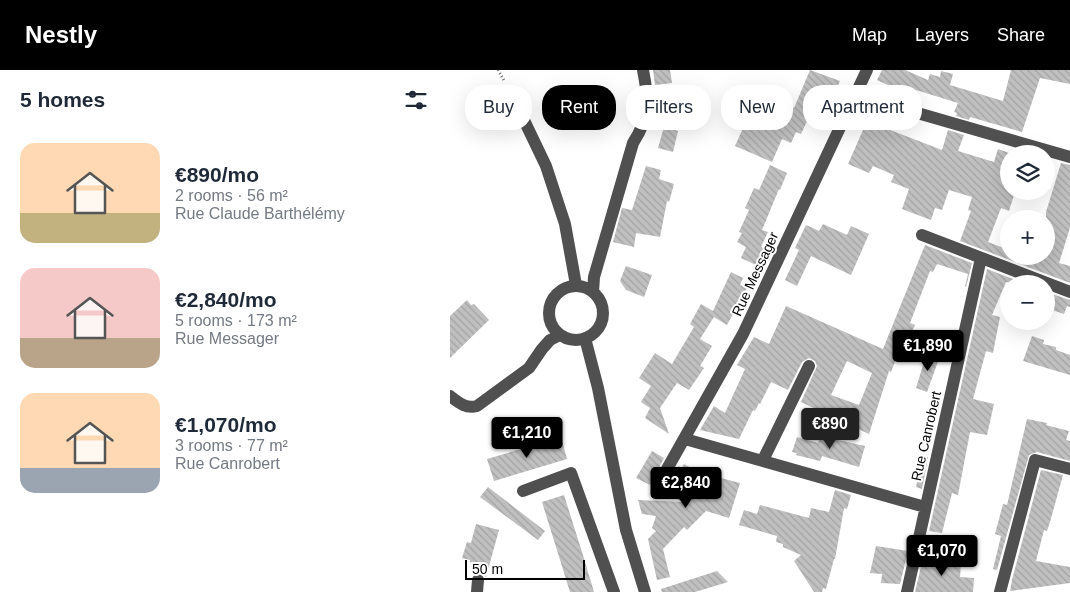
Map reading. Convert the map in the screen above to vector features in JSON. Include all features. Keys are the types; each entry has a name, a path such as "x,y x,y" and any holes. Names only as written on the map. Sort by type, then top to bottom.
{"street":[{"path":"593,292 594,277 634,143 642,128 647,109 649,100 643,70"},
{"name":"Rue Messager","path":"860,85 867,70"},
{"path":"922,114 1070,157"},
{"path":"529,130 546,166 565,224 576,285"},
{"name":"Rue Messager","path":"658,485 743,334 839,130"},
{"path":"922,235 1070,292"},
{"name":"Rue Canrobert","path":"907,592 981,258"},
{"path":"576,285 593,292 599,299 602,307 602,318 599,327 585,338 573,340 560,335 551,324 548,312 550,303 555,295 562,289 576,285"},
{"path":"450,396 462,405 470,408 477,406 529,368 550,340 560,335"},
{"path":"585,338 598,388 626,530 645,592"},
{"path":"763,460 809,366"},
{"path":"685,439 926,506"},
{"path":"1000,592 1035,460 1070,469"},
{"path":"523,491 571,473 614,592"}],"building":[{"path":"653,70 670,70 672,83 655,85"},
{"path":"810,70 840,81 838,85 804,85"},
{"path":"882,70 905,70 928,80 930,74 940,77 941,71 953,74 950,85 1003,101 1011,70 1070,70 1070,84 1040,78 1022,132 970,117 969,120 956,116 957,113 954,112 958,103 922,92 922,85 888,85 877,80"},
{"path":"803,87 803,130 801,134 796,132 791,143 782,139 772,162 735,146 742,130 793,130 794,108"},
{"path":"663,130 678,131 673,152 658,148"},
{"path":"863,130 890,130 942,150 948,130 964,135 958,151 994,162 998,149 1000,150 1000,200 1012,200 1009,210 1001,208 988,242 1000,247 1000,256 960,241 971,211 968,210 972,197 949,190 942,210 935,208 931,220 902,209 909,189 891,182 894,175 873,166 869,173 848,164"},
{"path":"1061,163 1070,165 1070,228 1059,263 1070,266 1070,283 1055,277 1055,275 1049,275 1023,265 1055,265 1055,210 1047,210 1050,200 1055,200 1055,183"},
{"path":"770,165 787,173 762,230 768,232 761,247 766,249 758,266 741,258 746,247 737,242 742,233 739,232 749,210 745,208 754,188 759,190"},
{"path":"646,166 661,170 659,179 674,184 669,202 667,201 660,237 636,233 634,247 613,242 622,208 632,210"},
{"path":"823,224 847,235 851,226 869,234 851,275 811,256 797,286 785,280 799,250 795,248 806,225 819,231"},
{"path":"925,245 972,263 966,287 968,274 937,264 933,272 930,271 910,323 915,325 906,346 902,344 891,372 889,371 869,434 801,402 817,366 815,361 809,358 802,362 788,390 771,382 760,404 755,411 753,410 739,439 700,430 714,406 725,413 745,369 737,365 754,337 769,344 786,306 883,349","holes":["847,361 872,373 859,405 831,395"]},
{"path":"626,266 652,275 644,297 626,290 620,281"},
{"path":"987,269 1003,275 1000,275 1000,296 992,315 1000,317 993,353 986,351 973,399 994,404 987,435 970,432 958,495 952,493 942,533 929,531"},
{"path":"731,272 743,278 740,285 747,288 727,325 714,317 700,339 712,346 700,366 704,368 689,390 677,383 660,408 669,434 645,418 650,408 641,402 651,386 639,378 655,353 672,364 694,327 690,324 701,304 713,311"},
{"path":"1055,295 1070,300 1070,307 1067,306 1064,314 1055,311"},
{"path":"467,300 471,305 474,304 489,320 450,358 450,316"},
{"path":"1032,336 1044,340 1043,344 1056,347 1056,350 1070,355 1070,375 1023,361"},
{"path":"927,352 940,356 927,392 916,388"},
{"path":"1027,419 1047,423 1046,425 1069,431 1066,440 1070,441 1070,461 1037,452 1029,455 997,570 993,569 1001,536 995,534 1003,504 1007,505"},
{"path":"820,436 865,446 859,467 822,456 820,461 796,455 797,453 792,452 797,437 818,443"},
{"path":"561,437 567,459 494,481 487,459"},
{"path":"652,451 664,458 650,485 636,478"},
{"path":"923,456 928,457 922,489 916,487"},
{"path":"684,464 698,472 740,483 729,518 706,511 687,530 684,527 663,549 670,577 657,580 648,539 656,531 652,528 656,516 642,514 638,500 683,502 663,492 678,466 682,468"},
{"path":"1041,470 1063,475 1050,522 1047,531 1044,530 1036,561 1070,567 1070,583 1010,591 1012,580"},
{"path":"488,487 545,531 538,540 480,497"},
{"path":"835,490 851,495 847,509 844,508 835,559 826,589 823,588 822,592 814,592 794,561 801,555 776,542 777,536 739,525 744,510 757,514 760,505 809,518 811,508 829,512"},
{"path":"564,495 594,592 570,592 542,502"},
{"path":"476,524 499,530 486,577 479,572 474,573 476,564 462,558 467,542 471,543"},
{"path":"876,546 908,551 900,584 881,583 882,574 870,573"},
{"path":"924,554 944,557 942,562 961,565 960,577 974,578 973,592 915,592"},
{"path":"717,571 728,582 695,592 662,592 661,589"}]}
